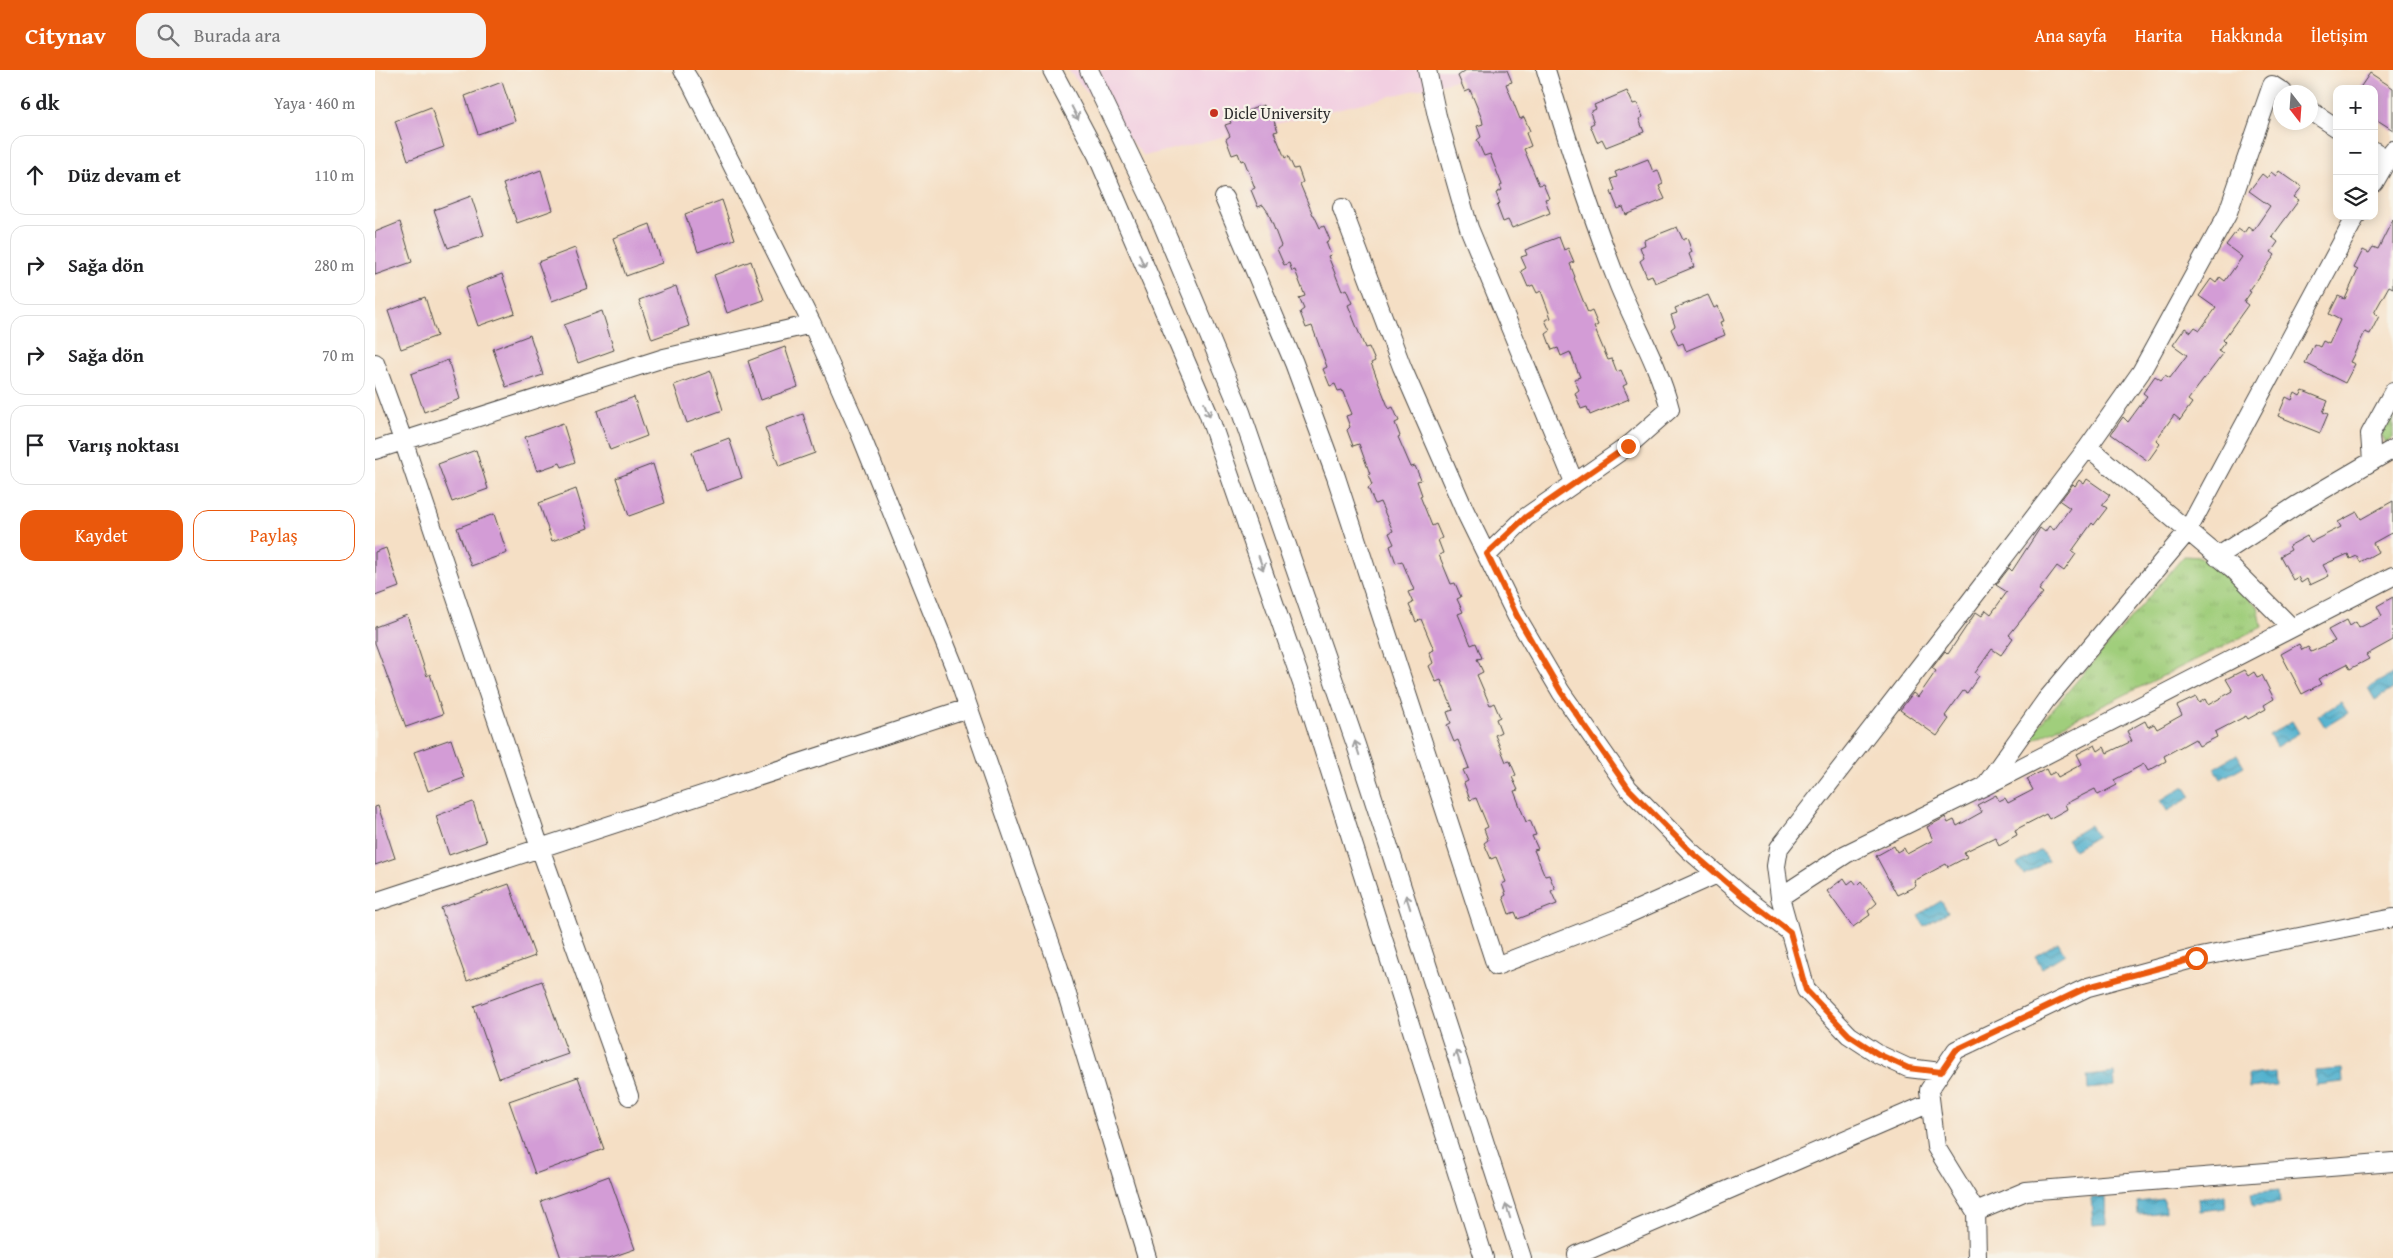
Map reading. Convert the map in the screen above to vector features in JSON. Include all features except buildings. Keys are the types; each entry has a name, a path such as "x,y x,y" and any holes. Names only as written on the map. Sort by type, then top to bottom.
{"street":[{"path":"683,70 812,324 858,428 968,708 1059,968 1147,1258"},
{"path":"1052,70 1097,156 1209,413 1305,692 1483,1258"},
{"path":"1089,70 1159,216 1241,412 1356,745 1522,1258"},
{"path":"1427,70 1437,116 1469,228 1575,482"},
{"path":"1487,554 1526,517 1628,446 1670,409 1665,387 1619,287 1578,177 1547,70"},
{"path":"1941,1072 1908,1068 1878,1054 1849,1035 1806,990 1780,897 1776,866 1779,848 2088,447 2141,372 2227,215 2273,86"},
{"path":"2318,116 2333,125"},
{"path":"2377,175 2385,153"},
{"path":"1223,198 1294,362 1336,477 1496,966 1621,917 1717,874"},
{"path":"1342,208 1402,367 1464,509 1517,616 1561,692 1628,788 1689,850 1790,932"},
{"path":"1985,786 2046,700 2187,532 2354,220"},
{"path":"375,450 664,358 812,324"},
{"path":"375,363 403,440 540,848 629,1096"},
{"path":"2372,462 2370,434 2393,392"},
{"path":"2088,447 2187,532 2233,568 2291,627"},
{"path":"2217,557 2297,505 2393,449"},
{"path":"1780,897 1846,854 1985,786 2393,576"},
{"path":"375,902 968,708"},
{"path":"1977,1258 1976,1212 1936,1147 1929,1090 1956,1050 2088,987 2196,958 2393,918"},
{"path":"1577,1255 1931,1103"},
{"path":"1976,1212 2026,1191 2393,1162"}],"shaded area":[{"name":"Dicle University","path":"1068,70 1498,70 1144,156"}],"green space":[{"path":"2393,409 2393,438 2385,443 2380,433"},
{"path":"2184,556 2200,557 2258,606 2262,627 2021,746"}],"water":[{"path":"2392,674 2393,689 2375,700 2368,688"},
{"path":"2341,702 2348,713 2325,727 2318,716"},
{"path":"2292,721 2299,733 2276,747 2269,735"},
{"path":"2237,754 2244,766 2221,779 2214,768"},
{"path":"2184,786 2191,797 2167,811 2161,800"},
{"path":"2090,825 2097,836 2074,850 2067,839"},
{"path":"2041,850 2048,861 2024,875 2017,864"},
{"path":"1941,901 1948,912 1924,926 1918,915"},
{"path":"2058,942 2065,954 2042,968 2035,956"},
{"path":"2342,1069 2343,1082 2316,1085 2315,1071"},
{"path":"2275,1072 2276,1085 2249,1088 2248,1075"},
{"path":"2114,1073 2115,1086 2088,1089 2087,1076"},
{"path":"2279,1190 2280,1203 2253,1206 2251,1193"},
{"path":"2225,1195 2226,1208 2199,1211 2198,1198"},
{"path":"2105,1197 2106,1224 2093,1225 2091,1198"},
{"path":"2164,1199 2165,1212 2138,1215 2137,1202"}],"place":[{"name":"Dicle University","path":"1214,113"}],"route":[{"path":"1628,446 1526,517 1487,554 1517,616 1561,692 1628,788 1689,850 1740,894 1790,932 1806,990 1849,1035 1878,1054 1908,1068 1941,1072 1956,1050 2088,987 2196,958"}]}
